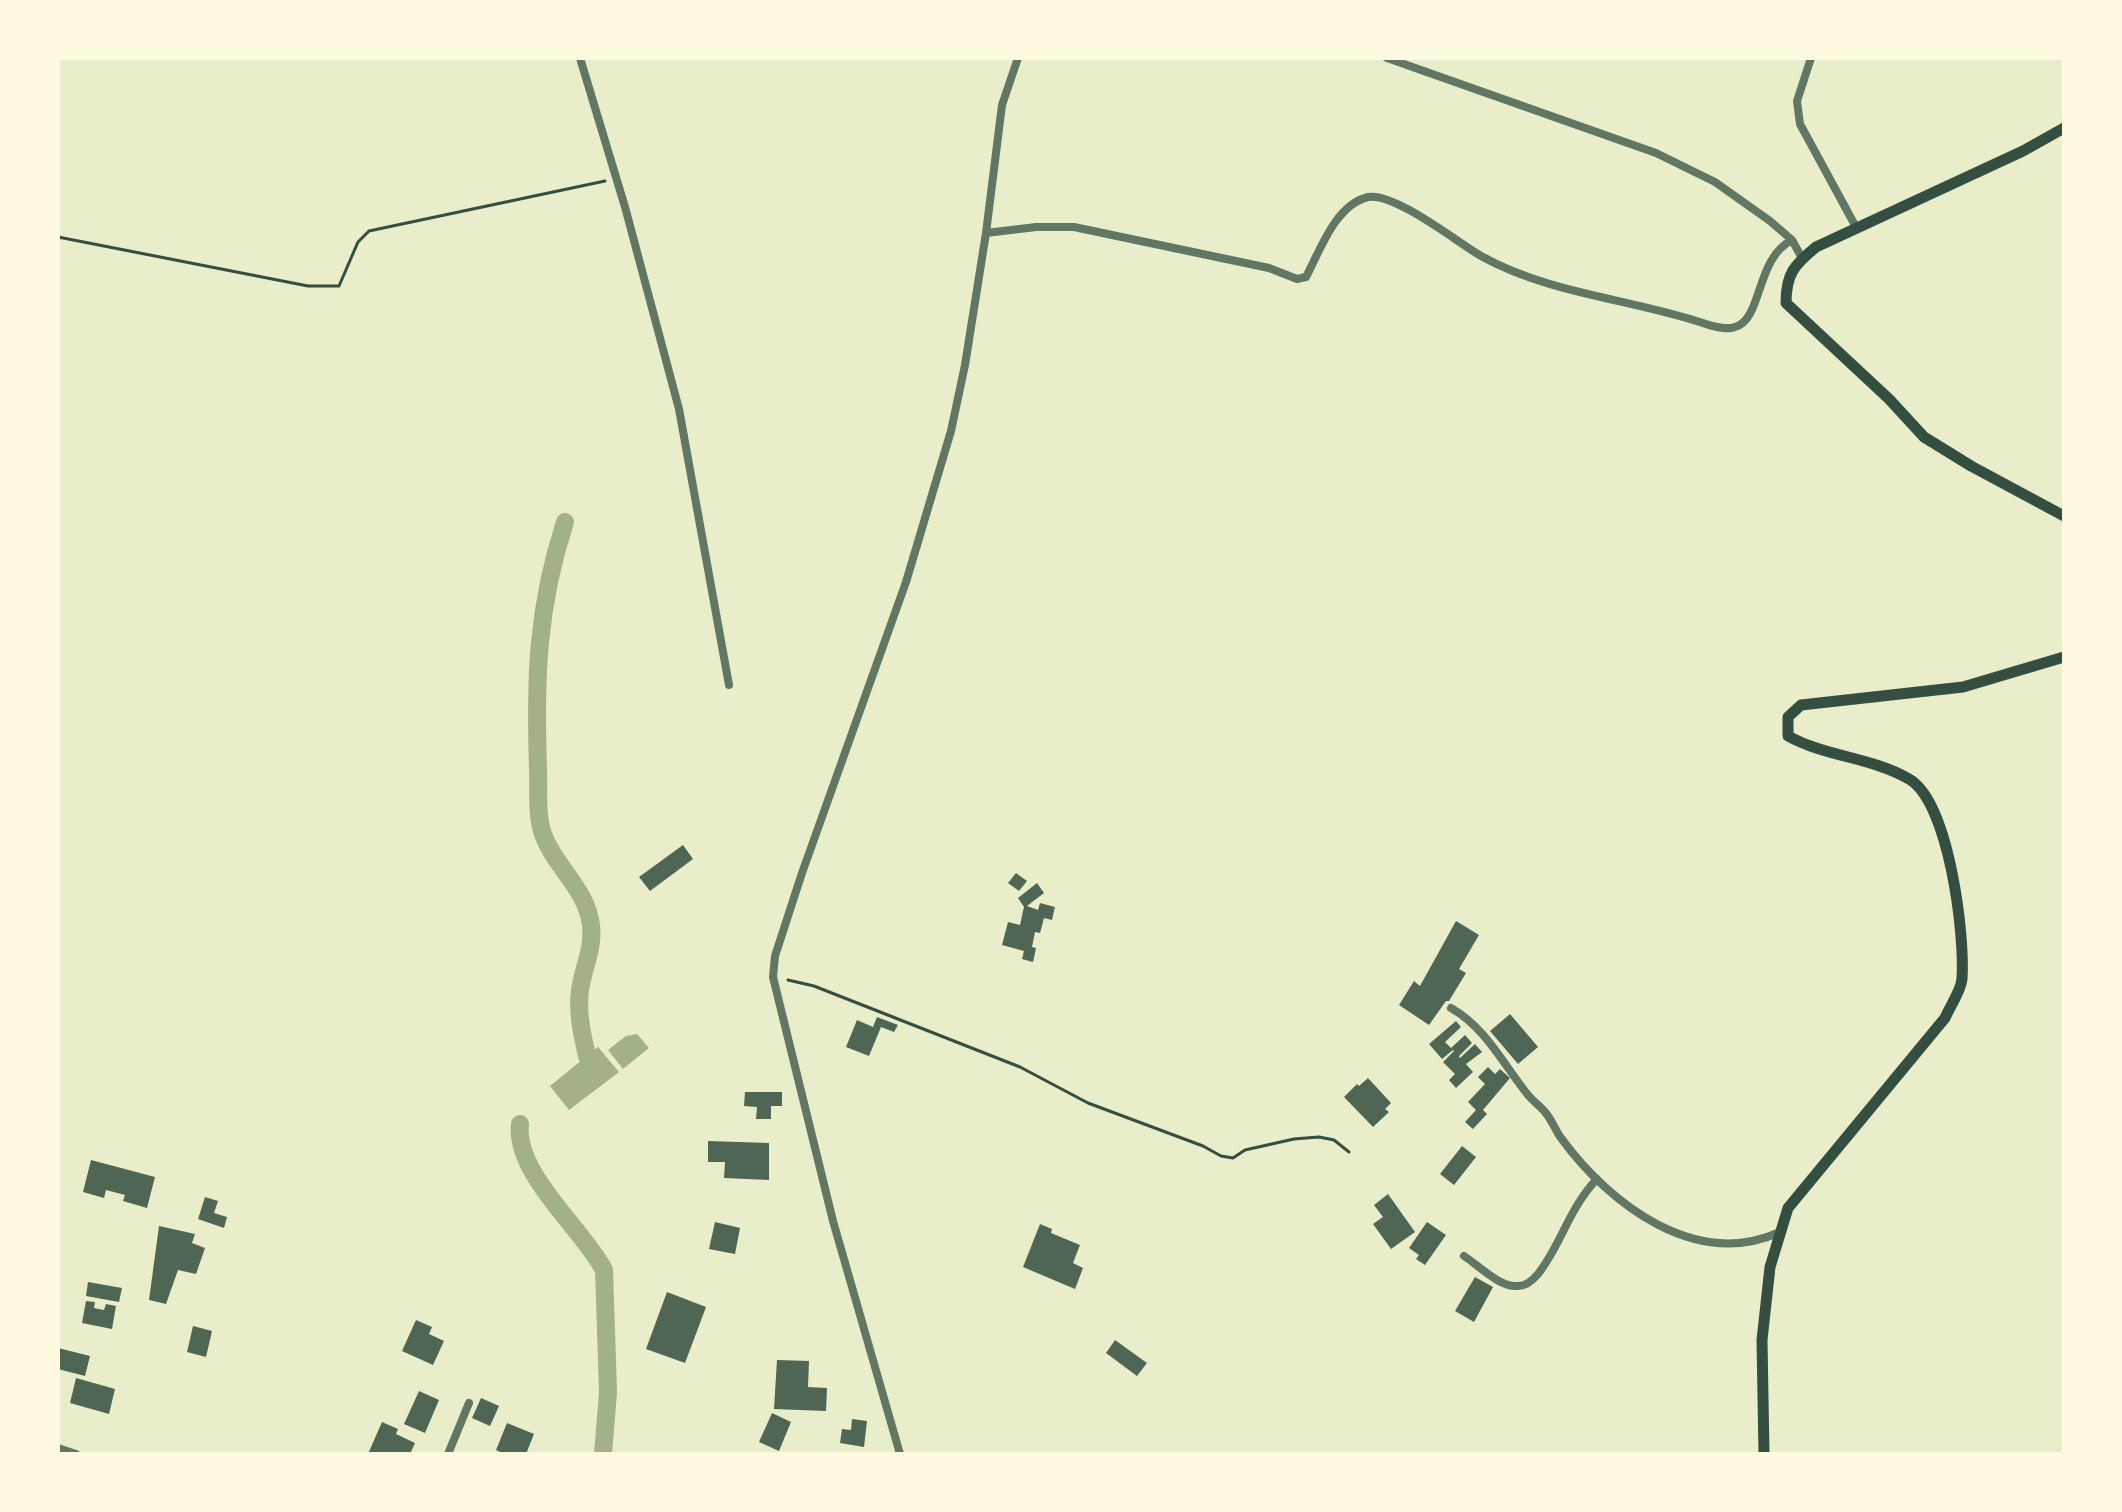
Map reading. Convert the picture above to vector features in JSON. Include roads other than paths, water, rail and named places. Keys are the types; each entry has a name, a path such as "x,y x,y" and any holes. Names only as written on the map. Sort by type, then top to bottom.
{"main road":[{"path":"2064,128 2023,151 1816,247 1802,258 1786,279 1786,303 1889,399 1924,437 2064,516"},
{"path":"1764,1454 1762,1340 1770,1267 1788,1208 1945,1018 1962,982 1960,918 1945,841 1928,796 1910,779 1884,768 1807,747 1788,736 1788,717 1801,705 1963,687 2064,657"}],"street":[{"path":"580,58 679,409 729,685"},
{"path":"900,1454 837,1236 773,977 775,956 802,873 906,582 935,489 965,365 1002,105 1018,58"},
{"path":"1387,58 1656,153 1715,182 1792,240 1802,258"},
{"path":"1811,58 1797,101 1800,124 1857,229"},
{"path":"986,233 1036,227 1074,227 1269,268 1297,279 1306,277 1337,221 1351,206 1370,197 1393,201 1483,257 1531,278 1732,329 1744,323 1754,308 1761,280 1771,260 1780,246 1792,240"},
{"path":"1451,1008 1470,1019 1528,1095 1546,1113 1561,1139 1623,1203 1650,1221 1694,1240 1730,1245 1760,1241 1780,1232"},
{"path":"1464,1256 1505,1284 1516,1287 1529,1283 1539,1273 1568,1218 1597,1179"},
{"path":"448,1454 469,1403"},
{"path":"58,1448 76,1454"}],"waterway":[{"path":"565,522 549,584 540,644 538,801 539,818 548,846 583,900 591,925 591,942 579,998 580,1023 587,1056"},
{"path":"520,1124 521,1143 538,1181 604,1270 608,1392 603,1454"}]}
